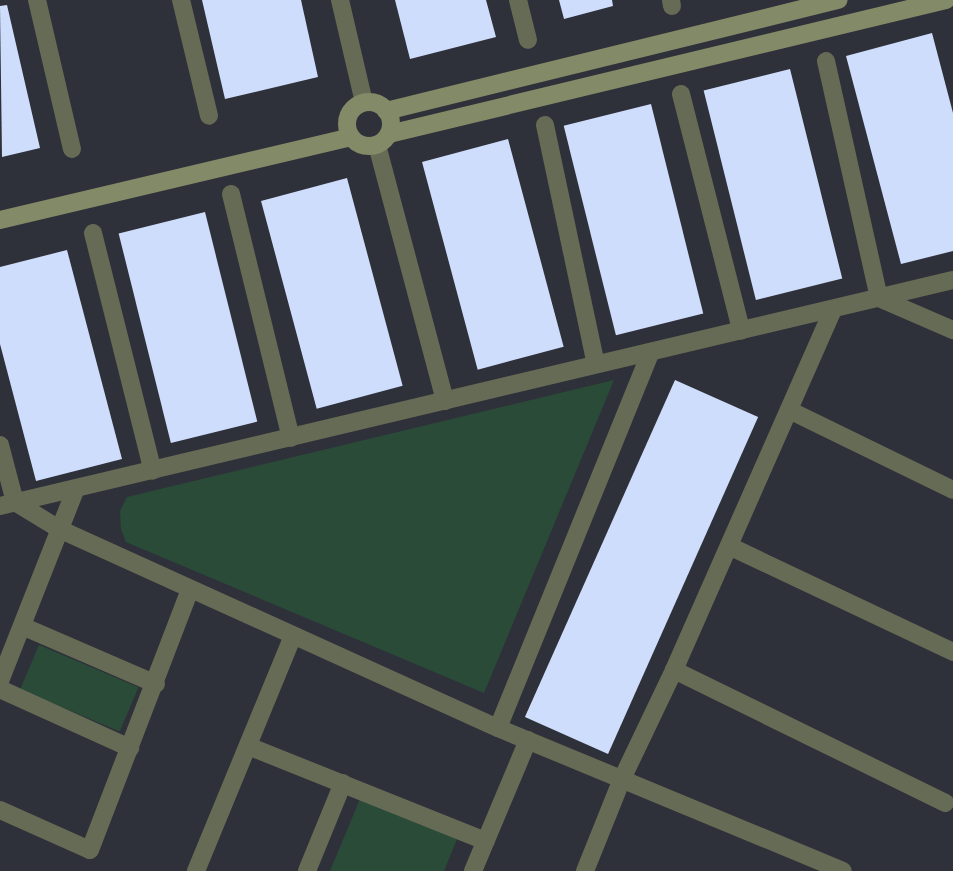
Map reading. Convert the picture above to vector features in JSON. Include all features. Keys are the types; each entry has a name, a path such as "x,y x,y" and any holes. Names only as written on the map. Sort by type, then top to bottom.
{"street":[{"path":"37,0 72,149"},
{"path":"181,0 209,116"},
{"path":"340,0 364,102"},
{"path":"518,0 528,40"},
{"path":"386,111 839,0"},
{"path":"445,401 383,139 391,127 386,111 372,102 356,105 346,120 350,137 358,144 383,139 946,0"},
{"path":"826,61 879,298"},
{"path":"681,94 741,330"},
{"path":"545,125 596,364"},
{"path":"0,220 350,137"},
{"path":"231,194 291,438"},
{"path":"93,233 153,471"},
{"path":"8,504 75,491 953,280"},
{"path":"879,298 953,330"},
{"path":"585,871 622,779 674,670 833,310"},
{"path":"498,728 651,352"},
{"path":"789,410 953,490"},
{"path":"0,445 8,504"},
{"path":"0,681 75,491"},
{"path":"8,504 190,590 498,728 843,871"},
{"path":"729,546 953,652"},
{"path":"0,810 90,850 190,590"},
{"path":"22,625 156,684"},
{"path":"197,871 293,636"},
{"path":"674,670 945,803"},
{"path":"0,689 130,748"},
{"path":"473,871 528,740"},
{"path":"248,746 485,841"},
{"path":"307,871 343,783"}],"green space":[{"path":"614,380 484,693 126,542 121,529 120,511 127,497"},
{"path":"39,645 138,687 120,731 20,689"},
{"path":"360,799 457,839 444,871 330,871"}],"building":[{"path":"202,0 301,0 318,77 225,99"},
{"path":"395,0 486,0 496,37 410,59"},
{"path":"559,0 612,0 613,6 564,19"},
{"path":"7,5 40,148 2,157 0,6"},
{"path":"932,33 953,113 953,251 901,264 846,56"},
{"path":"790,69 842,279 756,300 704,91"},
{"path":"651,104 703,314 616,335 564,126"},
{"path":"508,139 564,347 478,370 422,162"},
{"path":"347,178 403,386 317,409 261,201"},
{"path":"205,212 257,422 171,443 119,234"},
{"path":"67,250 122,459 36,481 0,344 0,267"},
{"path":"675,380 758,417 608,754 525,717"}]}
